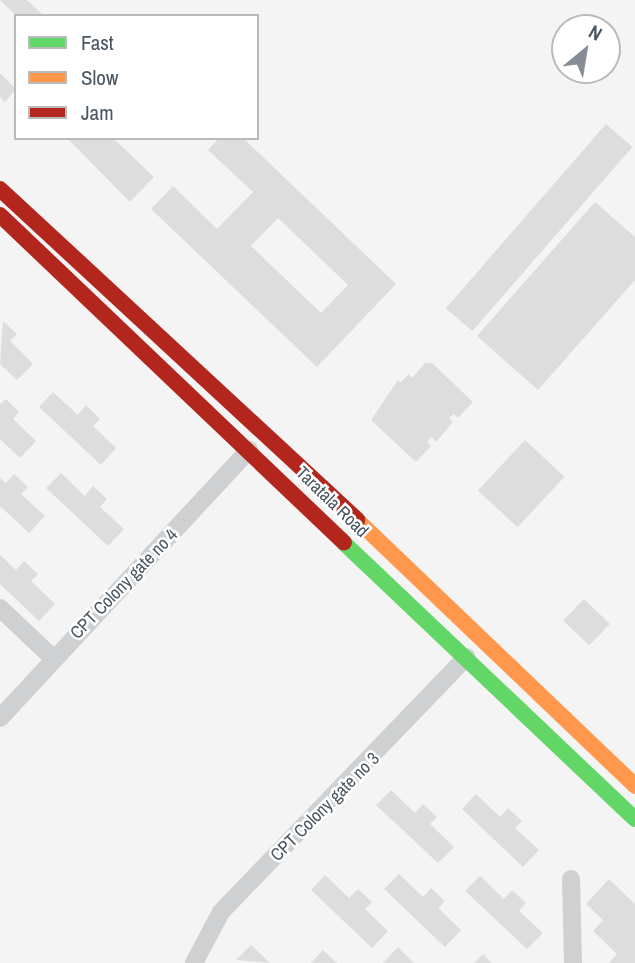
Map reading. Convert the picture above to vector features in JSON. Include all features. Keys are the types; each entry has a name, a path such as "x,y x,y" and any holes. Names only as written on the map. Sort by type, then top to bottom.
{"main road":[{"path":"0,189 250,418 635,786"},
{"name":"Taratala Road","path":"0,215 635,819"}],"street":[{"name":"CPT Colony gate no 4","path":"0,718 248,450"},
{"path":"0,608 54,659"},
{"name":"CPT Colony gate no 3","path":"194,963 221,912 466,657"},
{"path":"570,879 573,963"}],"building":[{"path":"0,0 27,0 42,14 15,14"},
{"path":"0,73 14,87 14,91 5,102 0,97"},
{"path":"606,124 632,147 472,331 446,308"},
{"path":"69,140 115,140 154,177 130,202"},
{"path":"217,140 245,140 396,284 317,367 151,209 173,186 217,229 253,192 208,150","holes":["278,218 348,285 321,313 251,246"]},
{"path":"595,202 635,237 635,280 538,390 477,336"},
{"path":"3,321 17,334 10,341 33,364 17,380 0,364"},
{"path":"425,363 432,363 473,402 458,418 454,414 449,418 453,422 436,442 431,437 427,442 431,446 416,462 371,420 398,380 400,383 409,374 412,378"},
{"path":"53,392 78,415 86,405 100,419 93,426 116,448 101,465 39,407"},
{"path":"6,399 19,412 13,419 36,441 20,458 0,439 0,404"},
{"path":"525,440 564,477 517,527 478,490"},
{"path":"61,473 85,496 93,486 107,499 100,507 124,529 108,546 46,488"},
{"path":"14,474 28,487 21,494 45,516 29,533 0,506 0,478 6,483"},
{"path":"0,555 16,570 24,561 38,574 31,581 55,604 39,621 0,584"},
{"path":"584,599 610,624 589,646 563,621"},
{"path":"391,790 415,813 423,804 437,817 430,824 454,847 438,863 376,805"},
{"path":"476,794 500,817 508,808 522,821 515,828 539,850 523,867 462,809"},
{"path":"399,874 423,897 431,888 445,901 438,908 461,930 445,947 384,889"},
{"path":"325,875 349,898 358,889 372,902 365,909 388,931 372,948 311,890"},
{"path":"480,876 504,899 512,890 526,903 519,911 543,933 527,949 465,891"},
{"path":"609,879 635,904 635,963 609,963 617,954 593,931 603,920 586,904"},
{"path":"251,945 270,963 236,960"},
{"path":"398,947 414,963 383,963"},
{"path":"323,950 337,963 311,963"},
{"path":"483,954 492,963 474,963"}],"traffic: fast":[{"path":"344,543 635,819"}],"traffic: slow":[{"path":"357,520 635,786"}],"traffic: jam":[{"path":"0,189 357,520"},
{"path":"0,215 344,543"}]}
